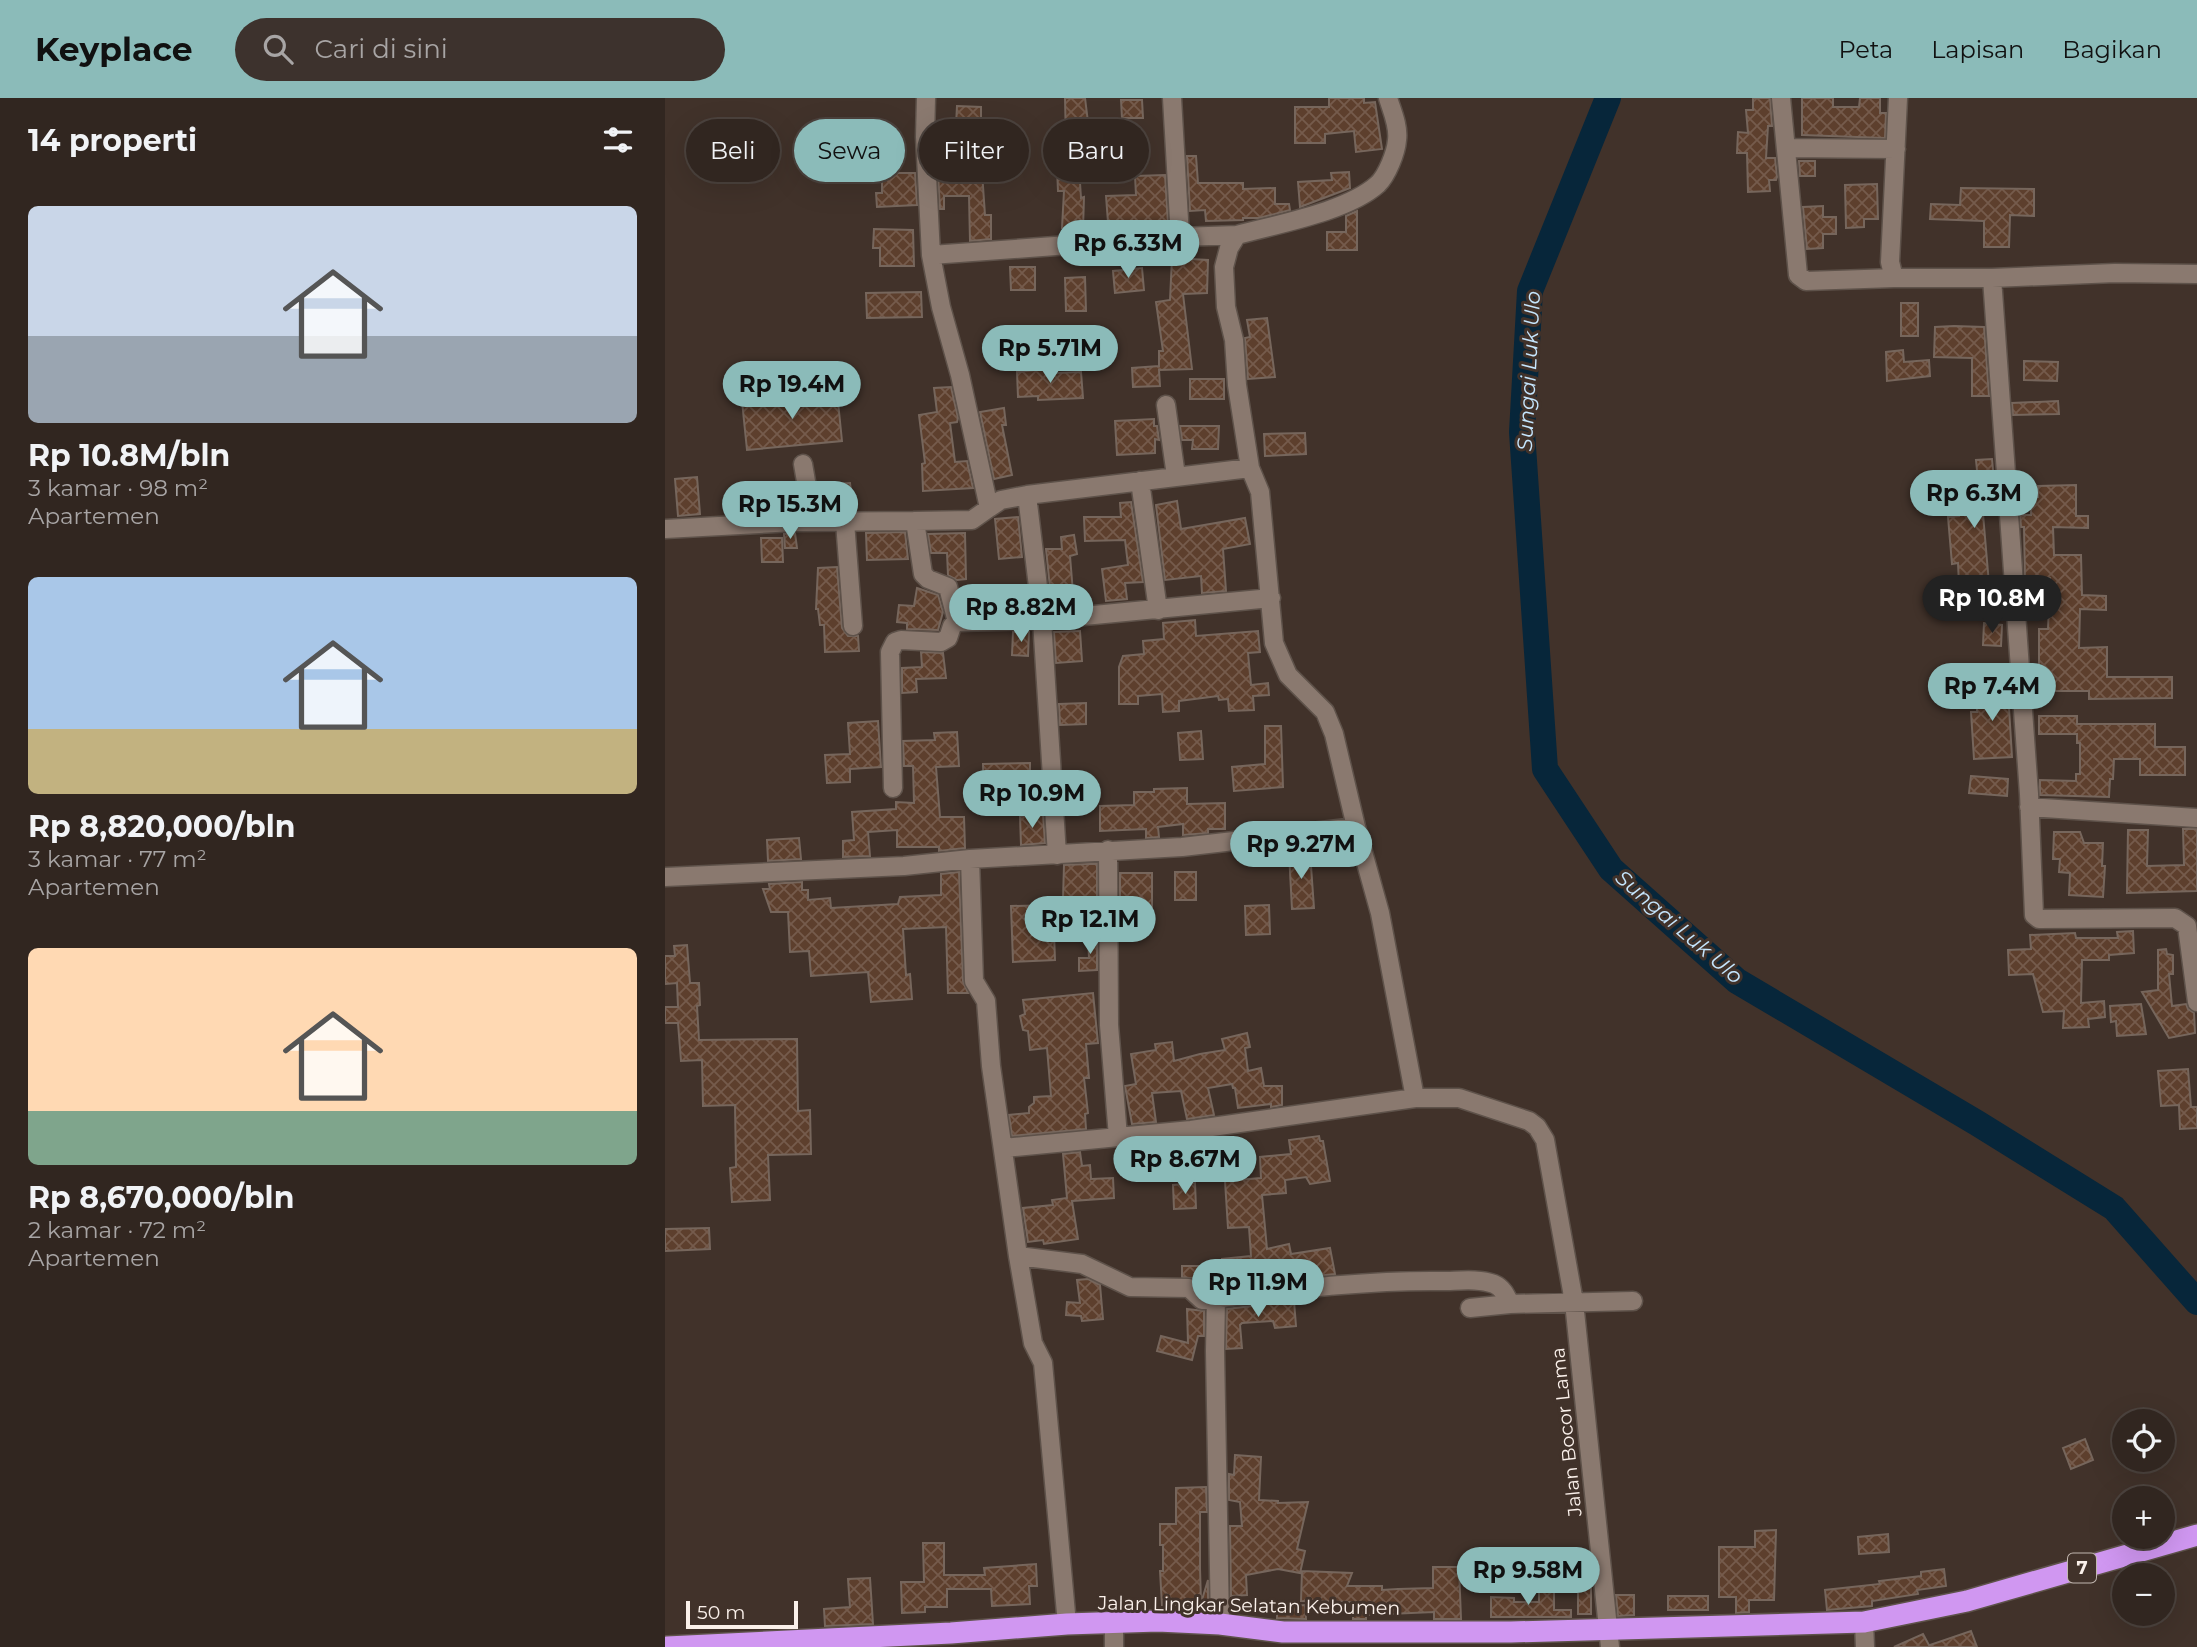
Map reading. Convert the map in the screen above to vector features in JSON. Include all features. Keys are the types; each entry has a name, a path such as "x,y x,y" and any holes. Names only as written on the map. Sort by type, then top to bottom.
{"highway":[{"name":"Jalan Lingkar Selatan Kebumen","path":"667,1647 1114,1623 1220,1623 1283,1639 1511,1632 1608,1638 1742,1627 1864,1622 1967,1601 2197,1535"}],"street":[{"path":"926,98 925,137 931,255 989,508"},
{"path":"1172,98 1180,237"},
{"path":"931,255 1180,237 1237,236 1343,205 1379,183 1395,153 1397,127 1388,98"},
{"path":"1781,98 1796,265 1801,279 2197,274"},
{"path":"1894,278 1890,262 1898,98"},
{"path":"1786,148 1896,149"},
{"path":"1004,1148 1191,1130 1415,1098 1380,913 1334,734 1325,712 1288,675 1274,643 1260,492 1250,468 1237,385 1234,340 1224,290 1224,267 1229,248 1237,236"},
{"path":"1992,278 2029,807 2034,915 2039,919 2175,918 2187,926 2197,1002"},
{"path":"1166,405 1176,476"},
{"path":"803,464 813,522"},
{"path":"665,529 813,522 972,520 1001,500 1027,495 1250,468"},
{"path":"1140,481 1158,610"},
{"path":"1027,495 1042,620 1057,855"},
{"path":"915,521 923,574 928,579 948,587 968,622"},
{"path":"845,522 853,626"},
{"path":"893,788 890,652 892,646 901,640 941,642 948,638 952,626 968,622 1042,620 1271,598"},
{"path":"2029,807 2197,818"},
{"path":"665,877 904,866 1108,850 1182,848 1356,827"},
{"path":"1108,850 1109,1025 1118,1137"},
{"path":"970,859 974,981 986,1001 991,1066 1018,1256 1033,1343 1042,1363 1067,1624"},
{"name":"Jalan Bocor Lama","path":"1415,1098 1459,1098 1529,1121 1537,1127 1545,1140 1574,1302 1608,1638"},
{"path":"1018,1256 1082,1264 1130,1287 1189,1288 1202,1300 1321,1286 1406,1280 1484,1281 1504,1291 1510,1304"},
{"path":"1216,1298 1220,1623"},
{"path":"1470,1308 1510,1304 1633,1301"},
{"path":"1864,1622 1865,1647"},
{"path":"1114,1623 1114,1647"}],"building":[{"path":"1065,98 1085,98 1088,119 1065,119"},
{"path":"1329,98 1364,98 1364,103 1375,102 1382,149 1356,152 1354,131 1325,134 1325,143 1295,143 1295,107 1329,107"},
{"path":"1753,98 1770,98 1772,126 1768,126 1766,158 1775,158 1777,177 1776,180 1769,180 1770,191 1748,192 1747,153 1737,153 1738,132 1748,133 1746,110 1753,110"},
{"path":"1802,98 1833,98 1833,107 1859,107 1860,98 1880,98 1880,113 1886,113 1885,138 1802,135"},
{"path":"1121,100 1142,100 1143,118 1122,118"},
{"path":"957,106 981,107 981,119 956,119"},
{"path":"1187,156 1196,156 1198,183 1243,183 1243,189 1275,188 1275,204 1289,204 1290,210 1259,218 1206,221 1205,210 1190,211"},
{"path":"1799,161 1815,161 1815,176 1800,176"},
{"path":"1349,172 1350,188 1300,207 1298,182 1332,180 1331,173"},
{"path":"905,173 915,173 917,205 877,207 876,193 882,193 882,182 905,182"},
{"path":"1165,175 1168,224 1146,224 1146,221 1108,222 1106,196 1136,195 1135,182 1149,182 1149,176"},
{"path":"938,182 983,182 985,215 991,215 991,239 970,241 969,196 944,196 944,209 940,209"},
{"path":"1058,182 1080,182 1081,198 1084,197 1083,229 1062,228 1064,191 1058,191"},
{"path":"1877,184 1878,219 1864,219 1864,227 1846,228 1845,185"},
{"path":"1961,188 2034,189 2034,216 2010,215 2009,247 1984,247 1984,221 1930,219 1931,204 1960,205"},
{"path":"1823,206 1823,217 1836,217 1836,234 1823,234 1823,248 1807,249 1803,207"},
{"path":"1357,211 1357,250 1327,250 1327,232 1346,232 1346,216"},
{"path":"874,229 913,230 914,266 880,266 880,248 873,248"},
{"path":"1172,258 1208,260 1207,293 1183,294 1192,369 1159,370 1160,386 1133,387 1132,368 1159,366 1159,351 1163,351 1156,302 1170,300"},
{"path":"1010,267 1035,267 1035,290 1011,290"},
{"path":"1142,268 1144,290 1115,293 1113,271"},
{"path":"1085,277 1086,311 1066,311 1065,278"},
{"path":"921,292 922,317 867,318 866,293"},
{"path":"1901,303 1918,303 1918,336 1901,336"},
{"path":"1267,318 1275,377 1248,379 1245,338 1250,337 1247,320"},
{"path":"1935,327 1984,327 1989,396 1972,396 1972,358 1934,357"},
{"path":"1903,350 1904,362 1929,360 1930,376 1887,381 1886,352"},
{"path":"2024,361 2058,362 2057,381 2024,380"},
{"path":"1056,368 1056,373 1081,372 1083,398 1038,400 1038,396 1018,397 1017,372"},
{"path":"1190,379 1224,379 1224,399 1190,399"},
{"path":"951,387 958,418 957,422 950,423 955,462 967,461 973,488 923,491 922,464 925,463 919,415 937,412 934,388"},
{"path":"837,392 842,441 747,450 742,401"},
{"path":"2058,401 2059,414 2013,415 2012,403"},
{"path":"1004,408 1006,425 1002,425 1012,475 994,479 980,412"},
{"path":"1154,419 1159,440 1155,439 1155,453 1117,455 1115,421"},
{"path":"1180,426 1219,426 1218,449 1192,449 1193,440 1182,440"},
{"path":"1305,433 1306,454 1265,456 1264,434"},
{"path":"1992,459 1997,513 1983,514 1989,584 1959,585 1958,563 1952,564 1948,517 1959,516 1959,503 1980,501 1976,460"},
{"path":"697,477 700,514 678,516 675,479"},
{"path":"789,483 793,511 763,512 760,487"},
{"path":"850,483 853,507 823,510 818,485"},
{"path":"2076,485 2076,516 2088,516 2088,528 2053,527 2054,555 2081,555 2082,595 2106,596 2106,610 2080,609 2079,648 2107,647 2107,677 2172,677 2172,698 2089,699 2089,691 2033,691 2032,677 2039,677 2039,629 2048,629 2050,578 2025,579 2024,527 2021,527 2020,515 2031,515 2031,497 2038,497 2038,486"},
{"path":"1177,501 1181,529 1245,518 1250,544 1223,549 1226,591 1202,593 1201,576 1165,580 1156,505"},
{"path":"1131,502 1143,582 1125,583 1127,599 1106,601 1102,569 1128,565 1125,540 1085,541 1084,517 1121,517 1120,503"},
{"path":"1018,517 1022,557 999,559 995,519"},
{"path":"905,532 908,559 867,560 866,533"},
{"path":"795,533 797,548 785,548 784,534"},
{"path":"965,533 966,579 957,580 948,575 947,553 931,553 928,534"},
{"path":"1074,535 1077,554 1070,556 1074,605 1052,607 1046,549 1062,549 1061,537"},
{"path":"761,538 782,538 783,562 762,562"},
{"path":"837,567 842,628 848,636 858,636 859,651 825,652 824,625 820,625 816,609 818,568"},
{"path":"917,588 938,595 943,612 938,630 907,629 907,623 897,622 899,605 914,606"},
{"path":"1020,594 1021,609 979,610 977,597"},
{"path":"1195,620 1196,636 1258,631 1260,652 1248,653 1251,685 1268,683 1269,695 1253,696 1254,710 1229,711 1228,699 1219,700 1218,696 1179,701 1179,711 1163,712 1162,694 1138,696 1138,704 1119,704 1119,667 1123,656 1144,654 1143,641 1164,639 1163,623"},
{"path":"1984,623 2002,625 2001,646 1983,645"},
{"path":"1080,631 1082,661 1056,663 1054,632"},
{"path":"1013,632 1029,632 1028,656 1012,655"},
{"path":"921,652 943,653 946,678 916,679 917,692 902,693 902,668 922,667"},
{"path":"1985,681 2009,681 2012,757 1974,759 1971,712 1977,712 1977,697 1984,697"},
{"path":"1086,703 1086,724 1060,725 1059,704"},
{"path":"2039,716 2077,716 2077,724 2155,724 2155,747 2185,747 2185,775 2140,775 2140,759 2114,759 2109,797 2040,795 2040,780 2076,781 2076,774 2080,774 2080,743 2077,743 2077,734 2039,734"},
{"path":"878,721 881,767 850,769 850,782 827,783 825,755 850,754 848,723"},
{"path":"1265,726 1281,726 1283,787 1234,791 1232,767 1265,764"},
{"path":"1201,731 1203,759 1180,760 1178,733"},
{"path":"957,732 959,766 936,767 940,817 964,817 965,848 939,851 939,847 897,847 897,830 868,832 870,856 843,857 843,841 854,840 852,812 896,809 896,802 914,803 913,766 904,766 903,741 935,740 934,733"},
{"path":"1030,763 1030,813 984,813 983,764"},
{"path":"1971,776 2008,779 2007,796 1969,793"},
{"path":"1187,788 1187,804 1225,803 1225,829 1208,829 1208,833 1183,835 1183,824 1158,827 1159,837 1146,838 1146,829 1100,831 1100,806 1134,805 1134,792"},
{"path":"1043,815 1045,843 1021,845 1020,816"},
{"path":"2183,829 2197,829 2197,891 2127,893 2128,830 2148,830 2147,866 2184,865"},
{"path":"2054,832 2080,832 2084,843 2103,843 2103,897 2069,895 2070,873 2059,872 2060,859 2053,859"},
{"path":"799,838 801,859 768,861 767,840"},
{"path":"1310,852 1314,908 1292,909 1289,853"},
{"path":"1097,864 1097,900 1063,899 1064,865"},
{"path":"959,872 963,981 968,993 948,993 946,927 903,929 906,975 910,974 912,999 871,1002 868,972 811,976 809,951 790,952 788,912 771,912 763,889 770,889 769,884 802,882 802,890 808,890 808,900 830,898 831,908 898,904 900,897 941,895 941,874"},
{"path":"1175,872 1196,872 1196,900 1175,900"},
{"path":"1120,873 1152,873 1152,907 1122,907"},
{"path":"1053,905 1055,960 1013,962 1011,906"},
{"path":"1269,905 1270,934 1246,935 1245,906"},
{"path":"2133,931 2134,953 2109,955 2109,960 2082,960 2081,1003 2104,1001 2105,1017 2088,1019 2089,1027 2063,1028 2064,1011 2043,1012 2033,974 2009,975 2008,950 2031,949 2030,935 2075,933 2076,938 2118,938 2117,932"},
{"path":"1088,935 1097,935 1097,970 1079,971 1079,958 1089,958"},
{"path":"687,945 690,983 699,983 699,1040 797,1039 798,1111 810,1110 811,1154 768,1155 770,1200 732,1202 730,1168 736,1167 735,1105 703,1106 702,1060 681,1061 678,1023 665,1023 665,1007 678,1007 677,983 665,984 665,956 675,956 674,946"},
{"path":"2166,949 2167,954 2173,955 2173,974 2169,974 2172,1006 2186,1004 2194,1013 2195,1033 2169,1038 2142,992 2158,990 2158,950"},
{"path":"1093,993 1098,1043 1086,1044 1089,1078 1084,1078 1088,1113 1085,1114 1086,1129 1012,1136 1009,1115 1029,1113 1034,1097 1051,1096 1047,1048 1030,1050 1028,1031 1023,1030 1020,1016 1025,1014 1023,1000"},
{"path":"2141,1004 2146,1034 2117,1036 2116,1021 2111,1022 2110,1006"},
{"path":"1247,1033 1250,1047 1245,1048 1248,1071 1261,1068 1264,1086 1282,1086 1282,1105 1238,1108 1232,1084 1208,1088 1214,1115 1187,1119 1181,1091 1152,1093 1156,1122 1132,1124 1125,1086 1136,1084 1131,1054 1156,1050 1155,1044 1172,1042 1174,1061 1225,1050 1222,1039"},
{"path":"2188,1069 2191,1107 2197,1107 2197,1128 2180,1129 2179,1105 2161,1106 2158,1071"},
{"path":"1319,1136 1320,1141 1323,1141 1330,1181 1310,1184 1306,1177 1285,1180 1286,1193 1262,1195 1267,1249 1289,1244 1291,1254 1330,1248 1335,1274 1267,1281 1265,1269 1240,1273 1241,1284 1217,1287 1182,1277 1182,1266 1222,1266 1222,1259 1251,1256 1249,1227 1228,1228 1225,1181 1261,1178 1260,1157 1291,1154 1289,1140"},
{"path":"1080,1152 1082,1166 1090,1165 1091,1179 1113,1178 1114,1198 1072,1201 1078,1239 1044,1244 1043,1240 1028,1242 1023,1208 1053,1205 1052,1200 1067,1198 1063,1154"},
{"path":"1195,1183 1196,1208 1174,1209 1173,1185"},
{"path":"709,1228 710,1249 665,1251 665,1229"},
{"path":"1088,1279 1100,1285 1103,1319 1082,1321 1081,1316 1066,1315 1067,1302 1080,1303 1077,1280"},
{"path":"1294,1301 1296,1326 1275,1328 1273,1321 1242,1323 1242,1348 1226,1349 1227,1309"},
{"path":"1187,1309 1204,1311 1204,1336 1198,1336 1192,1360 1157,1351 1161,1336 1188,1343"},
{"path":"2085,1439 2093,1460 2071,1469 2063,1448"},
{"path":"1235,1455 1261,1457 1259,1500 1278,1503 1308,1502 1297,1549 1305,1551 1300,1573 1278,1569 1246,1575 1247,1595 1231,1596 1230,1526 1242,1526 1240,1502 1229,1500 1229,1474 1234,1475"},
{"path":"1206,1487 1207,1512 1200,1512 1200,1568 1201,1603 1208,1580 1208,1605 1162,1605 1160,1571 1163,1571 1163,1545 1160,1545 1160,1524 1176,1524 1176,1488"},
{"path":"1776,1530 1774,1600 1749,1600 1749,1612 1736,1613 1736,1597 1719,1597 1719,1547 1755,1547 1755,1531"},
{"path":"1888,1534 1889,1552 1859,1554 1858,1537"},
{"path":"923,1543 944,1543 944,1575 985,1575 984,1568 1036,1564 1037,1586 1029,1586 1030,1604 992,1606 991,1589 947,1589 947,1607 925,1607 925,1612 902,1613 901,1582 924,1582"},
{"path":"1433,1567 1459,1567 1461,1619 1434,1619 1434,1612 1366,1615 1366,1619 1353,1619 1353,1602 1301,1601 1302,1571 1352,1573 1347,1586 1382,1586 1382,1590 1433,1588"},
{"path":"1944,1569 1946,1586 1917,1590 1918,1594 1872,1601 1872,1606 1827,1610 1825,1590 1880,1584 1879,1581 1921,1576 1921,1572"},
{"path":"870,1578 873,1624 825,1626 824,1609 850,1607 848,1579"},
{"path":"1578,1587 1591,1587 1591,1614 1578,1614"},
{"path":"1539,1590 1554,1590 1554,1610 1571,1610 1571,1617 1491,1617 1491,1597 1514,1598 1514,1602 1539,1602"},
{"path":"1616,1595 1634,1595 1634,1615 1618,1616"},
{"path":"1668,1596 1708,1596 1708,1610 1668,1610"},
{"path":"1305,1605 1306,1619 1277,1618 1277,1607"},
{"path":"1971,1631 1977,1647 1930,1647 1930,1645"},
{"path":"1923,1634 1930,1647 1894,1647"}],"waterway":[{"name":"Sungai Luk Ulo","path":"1608,98 1530,291 1522,432 1545,769 1611,869 1737,981 1977,1123 2114,1208 2197,1302"}]}
